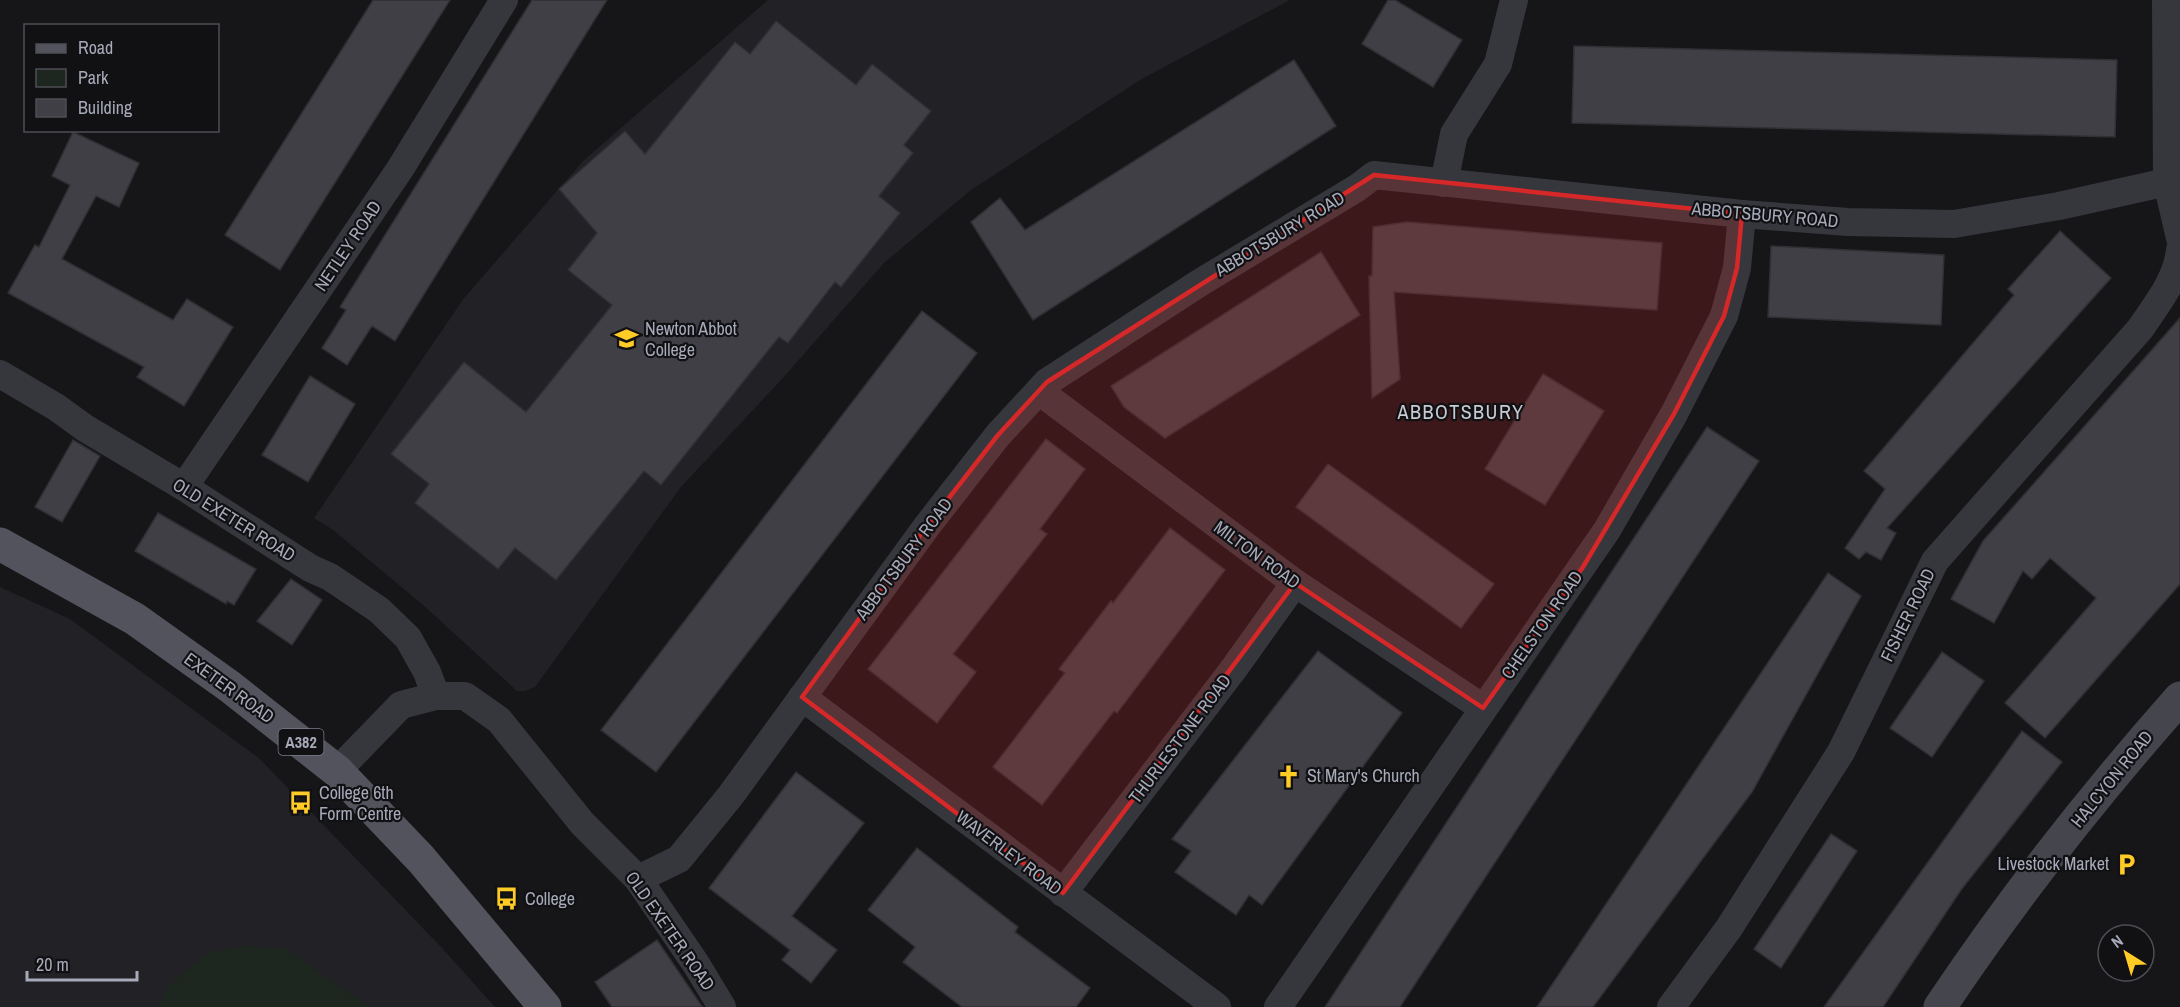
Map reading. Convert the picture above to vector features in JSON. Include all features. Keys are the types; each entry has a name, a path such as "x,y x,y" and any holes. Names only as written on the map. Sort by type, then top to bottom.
{"main road":[{"name":"EXETER ROAD","path":"0,544 135,619 229,686 337,771 421,859 545,1007"},
{"name":"HALCYON ROAD","path":"1940,1007 1973,958 2063,839 2180,698"}],"street":[{"name":"NETLEY ROAD","path":"184,487 400,170 504,0"},
{"path":"1444,183 1454,134 1498,64 1514,0"},
{"path":"2166,0 2173,180 2180,238"},
{"name":"ABBOTSBURY ROAD","path":"638,879 679,859 731,795 941,508 998,435 1047,382 1201,282 1357,188 1374,175 1742,214 1848,222 1954,224 2059,206 2173,180"},
{"name":"CHELSTON ROAD","path":"1278,1007 1607,530 1674,414 1724,316 1737,268 1742,214"},
{"name":"FISHER ROAD","path":"1671,1007 1729,928 1841,752 1935,561 2140,328 2168,286 2179,261 2180,250"},
{"name":"OLD EXETER ROAD","path":"0,374 379,610 408,638 427,672 436,696"},
{"name":"MILTON ROAD","path":"1039,391 1295,583 1483,708"},
{"name":"THURLESTONE ROAD","path":"1063,893 1295,583"},
{"name":"OLD EXETER ROAD","path":"337,771 401,705 436,696 465,696 499,720 582,823 638,879 696,964 722,1007"},
{"name":"WAVERLEY ROAD","path":"802,697 1217,1007"}],"highlighted area":[{"path":"1374,175 1742,214 1737,268 1724,316 1674,414 1583,567 1483,708 1295,583 1063,893 802,697 927,526 998,435 1047,382"}],"shaded area":[{"name":"Newton Abbot College","path":"768,0 1290,0 1140,80 971,190 884,263 781,380 681,487 535,687 517,691 423,605 333,530 314,518 464,298 583,161"},
{"path":"0,587 70,619 260,759 442,948 495,1007 0,1007"}],"green space":[{"path":"245,946 287,949 369,1007 158,1007 167,987 207,953"}],"building":[{"path":"373,0 450,0 280,270 225,235"},
{"path":"532,0 607,0 395,341 372,326 347,365 322,348 346,310 340,307"},
{"path":"1388,0 1395,0 1462,40 1433,87 1362,44"},
{"path":"776,21 856,85 872,64 931,111 904,145 913,153 879,196 900,213 841,287 835,282 788,343 779,337 661,485 644,471 556,580 515,548 498,569 415,503 429,484 391,454 464,362 526,412 612,305 568,270 597,233 559,189 625,131 645,154 735,42 750,54"},
{"path":"1574,46 2117,60 2115,137 1572,123"},
{"path":"1294,60 1336,126 1033,320 971,222 1000,198 1025,230"},
{"path":"73,132 139,163 119,207 96,196 62,259 173,320 187,299 233,327 184,406 137,377 144,367 8,293 35,245 39,247 70,185 52,176"},
{"path":"1407,222 1662,243 1657,310 1394,292 1400,379 1372,398 1369,276 1372,276 1373,227"},
{"path":"2060,231 2111,278 1887,528 1896,533 1881,560 1866,552 1859,559 1845,548 1885,489 1864,471 2014,295 2008,289"},
{"path":"1771,246 1944,255 1941,325 1768,317"},
{"path":"1321,252 1360,315 1165,438 1124,407 1111,386"},
{"path":"922,311 977,353 656,772 601,730"},
{"path":"2180,318 2180,584 2045,738 2005,703 2096,598 2050,558 2032,579 2023,571 1994,623 1951,599 1983,541"},
{"path":"1543,374 1604,411 1545,505 1485,469"},
{"path":"310,376 355,404 308,482 262,455"},
{"path":"1707,427 1759,461 1400,1007 1325,1007"},
{"path":"1046,439 1085,469 1040,529 1047,534 953,654 976,672 937,723 868,669"},
{"path":"73,440 100,456 62,522 35,507"},
{"path":"1328,464 1494,584 1461,628 1296,507"},
{"path":"158,513 256,569 234,605 227,601 226,604 135,551"},
{"path":"1170,528 1225,570 1117,713 1114,711 1042,805 993,767 1065,673 1059,669"},
{"path":"1828,573 1861,596 1752,792 1593,1007 1537,1007"},
{"path":"291,579 322,600 292,645 257,621"},
{"name":"St Mary's Church","path":"1318,651 1402,713 1262,905 1249,895 1236,915 1175,872 1191,851 1172,839"},
{"path":"1942,652 1984,681 1932,757 1890,728"},
{"path":"2022,731 2062,762 1961,890 1883,1007 1824,1007"},
{"path":"796,772 864,823 792,916 837,950 811,983 782,960 790,950 709,888"},
{"path":"1831,834 1857,851 1781,968 1754,949"},
{"path":"917,848 1018,927 1015,932 1090,988 1076,1007 962,1007 903,962 915,947 868,910"},
{"path":"657,940 703,1007 612,1007 595,982"}],"place":[{"name":"Newton Abbot College","path":"627,339"},
{"name":"St Mary's Church","path":"1289,776"},
{"name":"College 6th Form Centre","path":"301,803"},
{"name":"Livestock Market","path":"2127,864"},
{"name":"College","path":"507,899"}],"district":[{"name":"ABBOTSBURY","path":"1461,412"}]}
